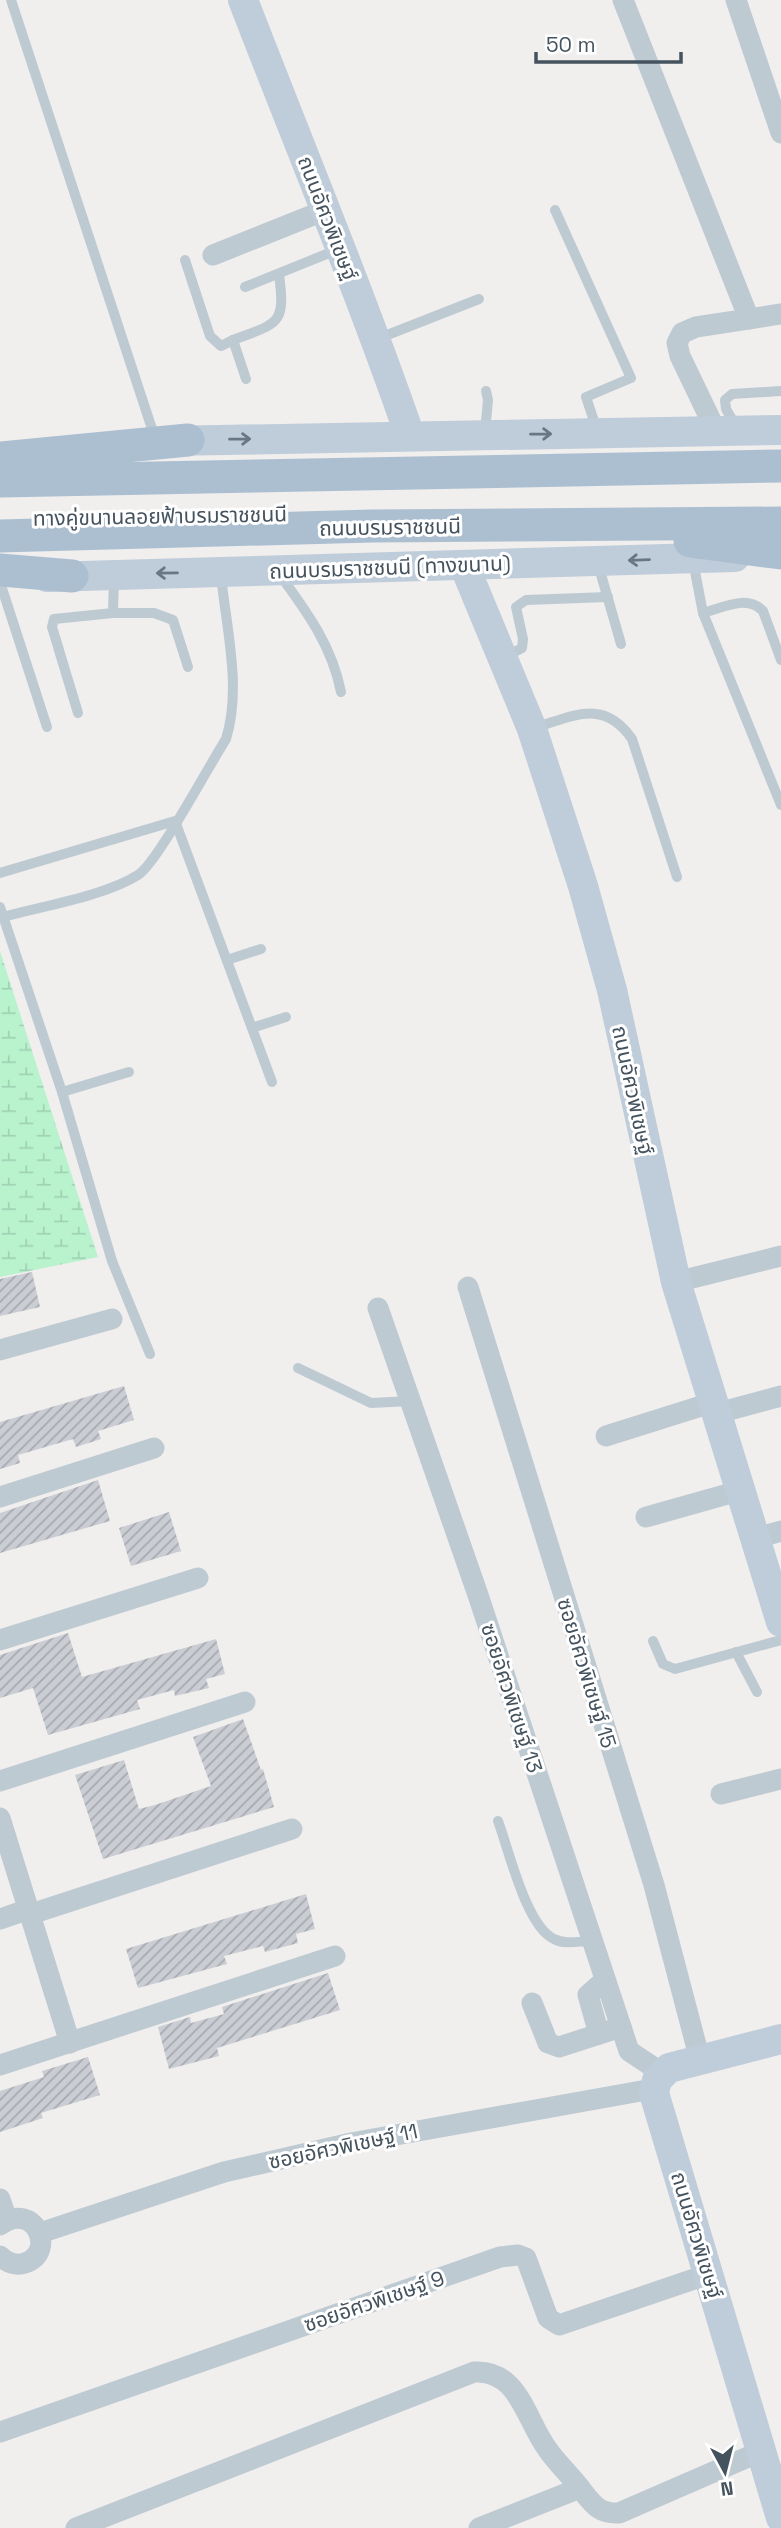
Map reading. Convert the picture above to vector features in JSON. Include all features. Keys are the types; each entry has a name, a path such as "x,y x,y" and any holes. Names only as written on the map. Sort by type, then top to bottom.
{"main road":[{"path":"0,458 172,441"},
{"path":"522,470 531,463 781,446"},
{"path":"0,481 781,466"},
{"name":"ทางคู่ขนานลอยฟ้าบรมราชชนนี","path":"0,491 781,476"},
{"name":"ทางคู่ขนานลอยฟ้าบรมราชชนนี","path":"0,519 781,504"},
{"name":"ถนนบรมราชชนนี","path":"0,536 372,526 781,523"},
{"path":"573,526 781,555"},
{"path":"0,570 72,576"}],"street":[{"name":"ถนนอัศวพิเชษฐ์","path":"243,0 323,211 377,339 410,436"},
{"path":"623,0 749,319"},
{"path":"736,0 781,133"},
{"path":"213,255 323,211"},
{"path":"727,431 680,356 677,343 682,332 696,327 781,314"},
{"path":"0,447 172,441 781,430"},
{"name":"ถนนบรมราชชนนี (ทางขนาน)","path":"0,580 781,555"},
{"name":"ถนนอัศวพิเชษฐ์","path":"464,565 532,729 612,990 676,1282 742,1490 769,1535 781,1622"},
{"path":"676,1282 781,1256"},
{"name":"ซอยอัศวพิเชษฐ์ 15","path":"468,1287 653,1885 700,2060"},
{"name":"ซอยอัศวพิเชษฐ์ 13","path":"378,1308 629,2051 658,2083"},
{"path":"0,1350 112,1318"},
{"path":"606,1436 716,1407 781,1396"},
{"path":"0,1497 153,1448"},
{"path":"646,1517 742,1490"},
{"path":"0,1640 198,1578"},
{"path":"0,1781 245,1702"},
{"path":"721,1794 781,1779"},
{"path":"0,1818 8,1875 30,1912 70,2043"},
{"path":"0,1919 30,1912 292,1829"},
{"path":"0,2065 335,1956"},
{"path":"599,2034 588,1995 604,1981"},
{"path":"531,2003 553,2046 559,2047 621,2027"},
{"path":"658,2083 669,2068 781,2039"},
{"name":"ถนนอัศวพิเชษฐ์","path":"658,2083 709,2274 771,2466 781,2518"},
{"name":"ซอยอัศวพิเชษฐ์ 11","path":"40,2233 224,2172 326,2148 641,2091 658,2083"},
{"path":"0,2199 3,2223 26,2219 40,2233 38,2253 31,2260 11,2264 0,2256"},
{"name":"ซอยอัศวพิเชษฐ์ 9","path":"0,2432 500,2257 518,2255 526,2258 548,2318 559,2325 709,2274"},
{"path":"76,2528 474,2372 486,2371 510,2385 548,2451 580,2488 594,2519 771,2466"},
{"path":"479,2528 580,2488"}],"lane":[{"path":"11,0 172,441"},
{"path":"555,210 631,378 586,397 597,433"},
{"path":"245,287 339,250"},
{"path":"184,260 210,336 222,346 277,320 284,307 279,275"},
{"path":"377,339 479,299"},
{"path":"233,340 246,379"},
{"path":"485,435 488,400 486,391"},
{"path":"727,431 725,400 732,394 781,391"},
{"path":"693,559 703,613 776,781 781,805"},
{"path":"598,561 621,644"},
{"path":"276,570 312,620 328,649 341,692"},
{"path":"150,1354 112,1261 62,1092 2,912 121,884 141,873 175,821 226,739 232,720 234,698 220,572"},
{"path":"113,575 113,613"},
{"path":"0,580 5,612 47,727"},
{"path":"503,658 522,648 523,639 516,607 526,600 608,597"},
{"path":"703,613 743,602 757,605 762,611 781,660"},
{"path":"78,713 52,627 54,619 113,613 154,614 173,620 188,667"},
{"path":"532,729 584,713 600,713 621,723 632,739 677,877"},
{"path":"0,873 175,821"},
{"path":"175,821 272,1082"},
{"path":"227,960 261,949"},
{"path":"252,1028 286,1017"},
{"path":"62,1092 129,1072"},
{"path":"298,1368 371,1403 411,1401"},
{"path":"653,1641 663,1664 675,1669 781,1640"},
{"path":"737,1652 757,1692"},
{"path":"498,1821 531,1912 541,1930 563,1942 592,1941"}],"green space":[{"path":"0,951 98,1257 0,1277"}],"building":[{"path":"32,1272 40,1307 0,1316 0,1279"},
{"path":"124,1386 134,1420 98,1431 101,1439 76,1447 73,1439 18,1455 20,1463 0,1469 0,1422"},
{"path":"98,1480 110,1521 0,1553 0,1513"},
{"path":"169,1512 181,1551 131,1566 119,1528"},
{"path":"68,1633 82,1677 216,1639 225,1674 206,1679 209,1688 175,1696 174,1690 137,1700 140,1709 48,1735 33,1688 0,1698 0,1655"},
{"path":"243,1719 261,1770 263,1769 274,1807 103,1859 75,1775 124,1760 139,1809 155,1805 211,1786 193,1737"},
{"path":"306,1894 315,1929 296,1934 298,1943 265,1952 263,1946 224,1956 227,1964 138,1988 126,1949"},
{"path":"328,1973 340,2010 217,2048 219,2056 169,2069 158,2027 190,2017 191,2023 224,2014 222,2007"},
{"path":"88,2057 100,2095 41,2113 43,2118 0,2132 0,2091 44,2077 42,2071"}]}
